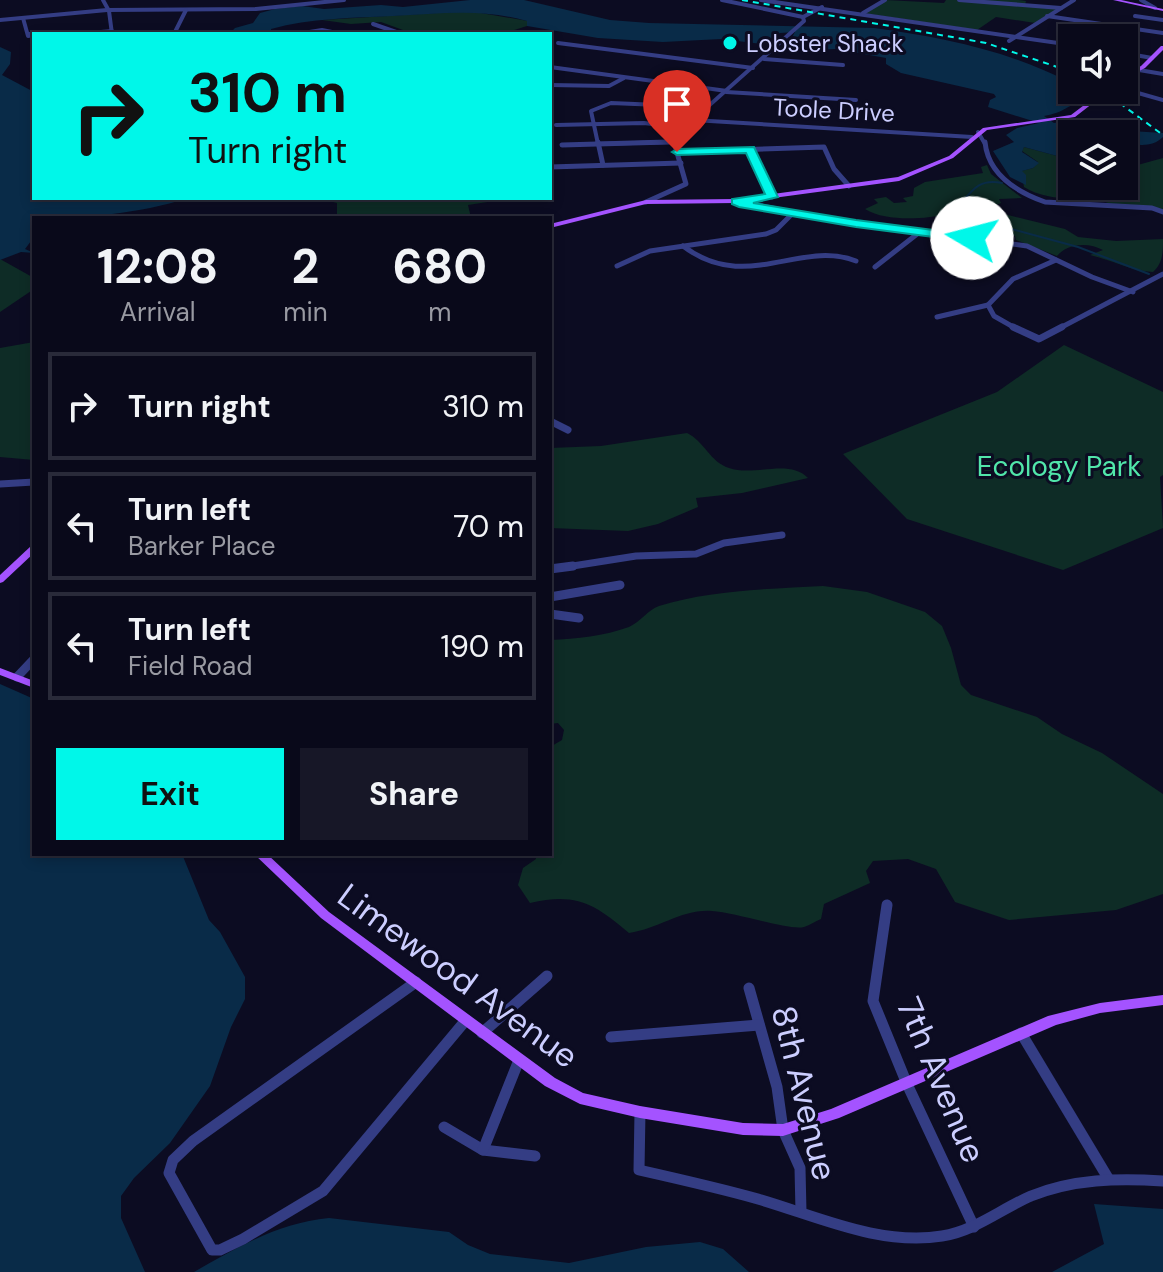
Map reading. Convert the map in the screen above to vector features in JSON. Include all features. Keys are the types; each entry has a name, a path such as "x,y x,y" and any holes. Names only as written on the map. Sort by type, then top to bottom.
{"main road":[{"path":"1115,0 1163,10"},
{"path":"1138,70 1163,47"},
{"path":"552,226 646,202 736,201 849,186 919,172 955,155 975,135 994,127 1078,114 1090,104"},
{"path":"0,580 32,550"},
{"path":"0,671 32,684"},
{"name":"Limewood Avenue","path":"262,856 325,915 519,1060 580,1098 640,1112 743,1129 783,1130 834,1114 1053,1020 1100,1008 1163,1000"}],"street":[{"path":"103,0 112,32"},
{"path":"0,20 107,10 256,9 344,0"},
{"path":"722,0 803,17 823,7"},
{"path":"761,0 790,1 1058,43"},
{"path":"863,13 885,0"},
{"path":"959,0 1061,8"},
{"path":"1009,41 1074,0"},
{"path":"1141,0 1155,8"},
{"path":"155,3 156,10"},
{"path":"175,32 186,10"},
{"path":"1047,16 1163,33"},
{"path":"1135,16 1163,20"},
{"path":"674,142 684,128 801,24 805,20 803,17"},
{"path":"23,18 29,34"},
{"path":"373,24 396,32"},
{"path":"310,32 332,32"},
{"path":"558,43 753,68"},
{"path":"1138,56 1152,58"},
{"path":"764,59 843,65"},
{"path":"552,67 727,92 856,100"},
{"path":"1138,71 1163,74"},
{"path":"552,85 609,86 625,78"},
{"path":"1138,91 1163,100"},
{"path":"603,165 591,111 611,103 659,105 660,124"},
{"name":"Toole Drive","path":"693,120 975,135"},
{"path":"556,125 660,124 684,128"},
{"path":"975,135 984,138 984,150 998,175 1031,198 1045,202 1152,208 1163,212"},
{"path":"562,145 674,142"},
{"path":"646,202 686,184 674,142"},
{"path":"677,152 824,147 834,169 849,186"},
{"path":"750,149 772,197"},
{"path":"552,167 681,163"},
{"path":"736,201 792,214 1027,246 1133,292"},
{"path":"617,266 640,254 766,234 792,214"},
{"path":"875,267 921,231"},
{"path":"683,246 697,259 720,266 836,256 856,261"},
{"path":"937,317 988,305 1013,279 1056,260"},
{"path":"988,305 994,316 1004,323 1039,339 1163,274"},
{"path":"552,422 568,430"},
{"path":"0,484 32,482"},
{"path":"0,493 10,484"},
{"path":"552,569 636,556 696,554 724,543 782,535"},
{"path":"552,597 620,585"},
{"path":"552,614 579,618"},
{"path":"17,677 32,661"},
{"name":"7th Avenue","path":"887,905 873,1001 907,1084 974,1227"},
{"path":"482,1033 547,976"},
{"path":"416,982 193,1141 173,1160 169,1173 212,1250 220,1250 243,1239 323,1191 466,1020"},
{"name":"8th Avenue","path":"749,988 777,1087 783,1130 800,1168 801,1212"},
{"path":"611,1037 759,1025"},
{"path":"1021,1033 1108,1178"},
{"path":"483,1150 519,1060"},
{"path":"640,1112 639,1170 719,1188 879,1234 940,1236 974,1227 1031,1196 1071,1184 1108,1178 1163,1181"},
{"path":"444,1127 483,1150 535,1156"}],"green space":[{"path":"885,0 944,3 946,0 1019,0 1026,1 1025,5 1061,8 1035,23 996,17 977,30 863,13"},
{"path":"469,11 528,21 527,26 508,32 408,32 381,22 351,24 322,20"},
{"path":"1024,147 1058,156 1058,198 1024,187 1021,171 1033,168 1038,162 1022,151"},
{"path":"1163,158 1163,209 1104,204 1111,200 1138,200 1138,165"},
{"path":"987,165 991,174 1022,198 999,199 1001,203 994,206 1004,214 1065,229 1078,237 1116,241 1163,239 1159,265 1153,272 1137,270 1090,255 1103,250 1085,245 1066,248 1057,256 1016,240 1015,236 950,217 898,218 865,209 878,203 874,199 886,197 894,203 907,202 903,198 913,196 914,188 925,182 983,173 981,167"},
{"path":"325,200 501,200 468,205 471,216 337,216 337,203"},
{"path":"0,259 32,277 32,290 0,312"},
{"path":"32,342 32,460 0,457 0,348"},
{"name":"Ecology Park","path":"1064,345 1163,392 1163,475 1160,477 1163,528 1063,570 907,519 843,454 997,392"},
{"path":"687,433 729,468 749,471 791,469 808,478 742,493 696,498 698,507 658,524 628,531 552,528 552,448 601,446"},
{"path":"823,586 867,592 925,612 942,626 961,685 971,695 1037,717 1062,734 1102,753 1163,794 1163,894 1116,910 1009,920 955,902 936,869 908,859 873,861 866,871 870,883 824,904 821,919 797,928 722,912 701,911 629,933 584,903 560,899 530,903 518,885 523,868 536,859 535,856 552,856 552,746 562,740 564,730 558,723 552,724 552,640 620,630 633,625 659,606 740,591"}],"water":[{"path":"470,0 524,0 610,20 874,28 975,47 1024,62 1058,77 1058,104 1075,104 1044,116 1058,122 1058,156 1024,147 1022,152 1039,163 1022,171 1026,175 1026,185 1010,177 993,151 1014,142 1006,135 1017,128 1039,123 988,107 990,100 996,97 994,94 901,73 886,64 886,58 836,49 785,50 795,32 780,33 762,44 721,39 663,42 598,38 527,26 527,21 494,14 460,13 332,19 271,29 271,32 231,32 253,23 260,13 275,9 403,7"},
{"path":"0,47 11,52 10,64 2,75 32,91 32,200 181,200 112,214 32,216 32,240 25,249 32,253 21,252 0,260"},
{"path":"1138,131 1163,133 1163,137 1154,143 1140,145"},
{"path":"0,684 32,698 32,856 183,856 209,920 220,932 245,977 245,999 231,1027 210,1086 170,1143 134,1178 121,1196 121,1218 145,1272 0,1272"},
{"path":"1094,1204 1163,1209 1163,1272 1052,1272 1104,1244"},
{"path":"329,1218 449,1232 468,1245 490,1254 569,1263 646,1247 700,1242 723,1249 749,1272 194,1272 275,1231"}],"waterway":[{"path":"1002,183 987,182 976,187 957,208 960,215 1078,247 1149,274"}],"railway":[{"path":"742,0 986,43 1058,67"},
{"path":"1121,104 1163,135"}],"place":[{"name":"Lobster Shack","path":"730,43"}],"route":[{"path":"677,152 750,149 772,197 736,201 743,204 856,224 972,238"}]}
